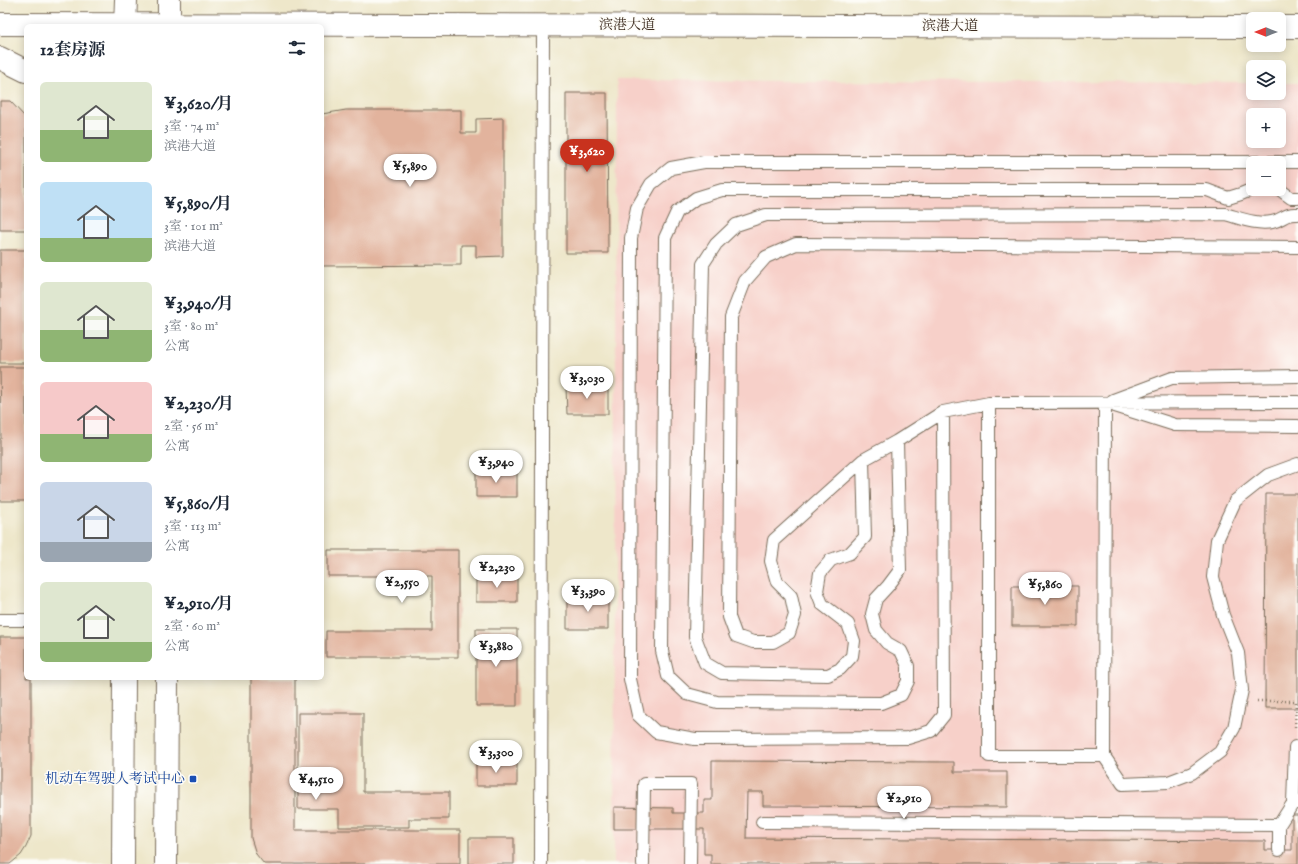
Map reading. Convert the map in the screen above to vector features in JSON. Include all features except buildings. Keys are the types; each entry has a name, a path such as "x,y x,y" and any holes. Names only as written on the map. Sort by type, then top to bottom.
{"main road":[{"path":"125,24 126,0"},
{"path":"169,0 169,24"},
{"name":"滨港大道","path":"0,24 24,24"},
{"name":"滨港大道","path":"324,25 1246,27"},
{"path":"324,34 368,25"},
{"path":"1286,27 1298,27"},
{"path":"0,58 24,70"},
{"path":"124,680 124,864"},
{"path":"166,864 167,680"}],"lane":[{"path":"541,864 543,25"},
{"path":"943,412 944,715 931,731 908,738 695,739 656,732 638,715 630,679 631,238 637,208 651,184 671,168 704,162 1298,162"},
{"path":"897,441 900,570 876,599 872,614 876,630 886,643 901,651 908,666 908,681 901,695 881,703 717,702 687,694 668,676 662,651 665,238 677,212 696,198 722,190 1207,190 1228,198 1246,192"},
{"path":"1286,194 1291,198 1298,198"},
{"path":"863,460 865,537 850,553 831,560 820,573 817,591 822,604 848,624 854,642 852,656 840,669 828,675 722,673 705,662 695,637 703,264 716,244 736,225 766,215 1226,214 1259,223 1273,222 1290,213 1298,214"},
{"path":"1298,247 796,244 766,256 745,281 731,317 729,617 736,636 753,642 773,642 789,633 795,615 791,596 777,582 771,561 774,540 863,460 897,441 943,412 989,403 1298,402"},
{"path":"1105,403 1172,378 1298,376"},
{"path":"989,403 989,756 1104,756"},
{"path":"1105,403 1175,425 1298,426"},
{"path":"1105,403 1104,756 1123,784 1168,782 1192,772 1220,752 1234,728 1242,690 1238,653 1223,615 1213,577 1217,540 1235,500 1268,475 1298,464"},
{"path":"0,620 24,620"},
{"path":"1279,850 1279,825 1296,803 1295,747"},
{"path":"643,864 644,784 691,784 690,864"},
{"path":"762,822 1279,825"}],"path":[{"path":"1240,700 1296,701 1295,747"}],"shaded area":[{"path":"617,80 1246,83 1246,100 1286,100 1286,83 1298,83 1298,864 614,864"}],"place":[{"name":"机动车驾驶人考试中心","path":"193,779"}]}
